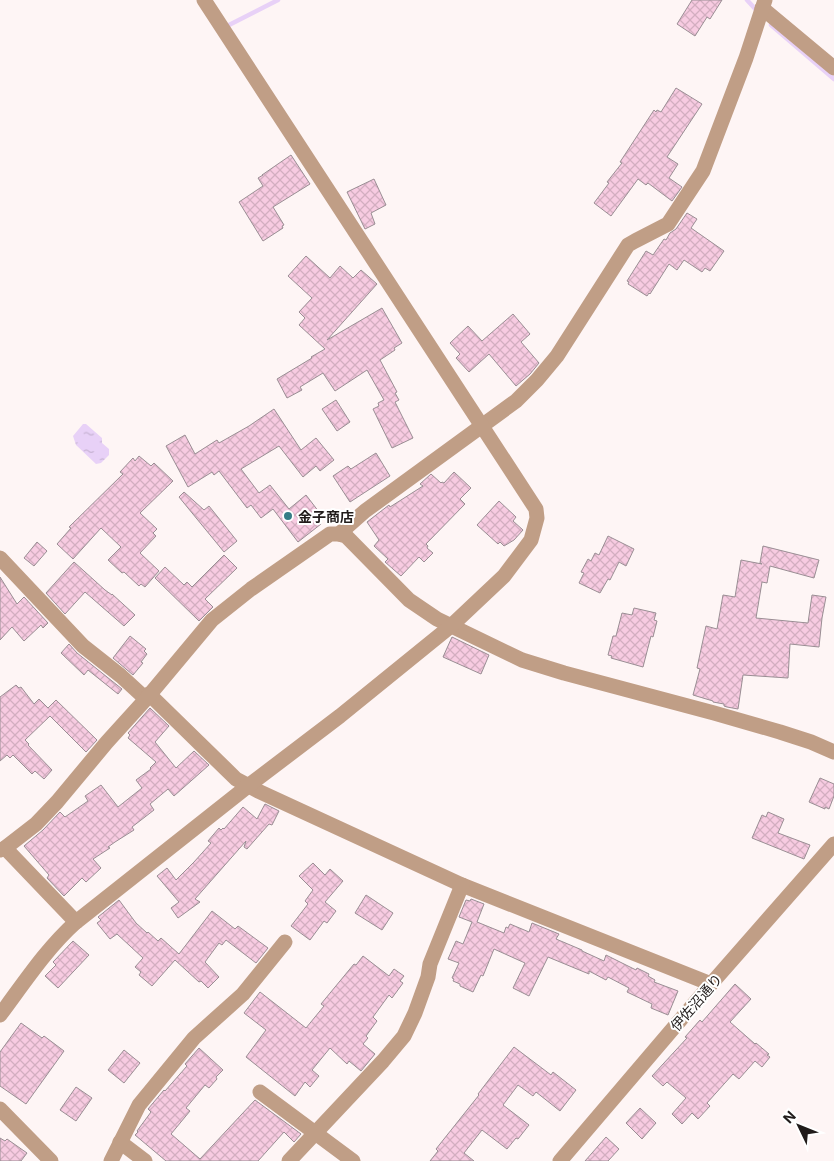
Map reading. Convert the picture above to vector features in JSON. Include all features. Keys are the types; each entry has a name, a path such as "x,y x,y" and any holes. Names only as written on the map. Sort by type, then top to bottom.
{"street":[{"path":"0,1015 50,949 76,922 248,786 347,711 451,626 504,576 531,540 537,518 536,509 204,0"},
{"path":"339,534 365,511 516,401 557,356 628,246 668,224 704,171 746,58 763,4 834,68"},
{"path":"76,922 2,849 36,824 57,802 212,620 251,589 330,534 346,536 409,600 437,619 522,660 780,732 834,752"},
{"path":"0,558 83,646 148,697 236,779 462,885 711,984"},
{"name":"伊佐沼通り","path":"560,1161 711,984 834,844"},
{"path":"289,1161 404,1036 415,1013 428,977 430,964 462,885"},
{"path":"111,1161 139,1105 194,1038 242,994 285,942"},
{"path":"260,1092 353,1161"},
{"path":"0,1109 50,1161"},
{"path":"120,1142 145,1161"}],"water":[{"path":"83,424 86,424 102,438 102,443 109,449 109,455 101,463 96,464 76,445 73,436"}],"building":[{"path":"692,0 722,0 710,19 707,17 695,36 677,24"},
{"path":"676,88 702,104 667,157 678,164 669,178 682,187 672,201 648,183 646,185 638,179 611,216 594,203 622,163 620,162 654,110 661,112"},
{"path":"291,155 310,184 273,207 284,225 282,226 283,228 263,241 239,202 263,186 258,178"},
{"path":"374,179 386,205 371,213 375,224 365,229 347,192"},
{"path":"687,213 697,219 691,228 724,251 710,271 705,268 702,272 684,260 677,270 669,264 647,296 628,284 629,282 627,281 646,251 653,255 664,239 666,240 670,233 676,229"},
{"path":"306,256 330,278 340,266 353,278 361,270 377,284 327,340 382,308 402,343 380,360 397,392 395,393 399,400 395,402 413,438 392,448 373,409 384,400 367,370 335,391 323,373 300,387 302,390 287,398 277,379 325,349 299,325 305,318 299,312 312,298 288,276"},
{"path":"513,314 530,334 521,342 539,363 516,386 489,354 469,372 456,358 460,354 450,343 468,326 482,341"},
{"path":"336,400 350,422 337,431 322,409"},
{"path":"274,409 301,450 316,438 334,460 320,471 316,466 303,477 279,446 241,469 259,493 270,485 289,509 306,495 319,512 314,516 321,524 298,542 273,509 261,518 251,505 247,508 219,471 214,475 212,472 188,487 166,446 185,435 195,454 217,440 219,443 249,426"},
{"path":"376,453 390,476 350,502 333,476 348,466 351,469"},
{"path":"139,456 151,466 154,463 173,481 140,513 157,529 153,533 156,536 140,553 159,571 145,587 141,584 139,586 108,560 121,547 101,528 73,559 57,544 71,528 69,527 123,474 120,472 133,458 135,461"},
{"path":"454,472 471,488 460,499 465,504 426,544 427,548 433,553 424,562 419,557 401,576 385,562 388,559 374,546 379,540 367,522 389,505 390,507 423,486 420,484 431,474 441,483 444,483"},
{"path":"184,492 204,510 209,506 237,541 224,552 179,497"},
{"path":"499,501 516,517 513,521 523,530 514,540 504,546 500,542 498,544 477,525"},
{"path":"608,536 634,549 626,566 619,562 610,580 608,579 600,593 579,583 584,573 581,572 588,559 591,561 595,553 599,555"},
{"path":"37,542 47,551 34,566 24,558"},
{"path":"763,546 819,560 814,578 770,566 767,583 762,582 756,618 808,623 812,595 826,597 819,647 790,644 788,678 743,675 738,709 727,707 724,704 693,695 700,669 697,668 706,626 717,629 723,595 735,597 741,560 762,564 760,563"},
{"path":"224,555 237,568 205,599 213,607 199,621 155,578 165,567 184,585 187,582 192,587"},
{"path":"74,562 135,615 124,626 85,592 65,614 46,593"},
{"path":"0,577 17,604 24,597 48,623 43,628 41,625 24,641 12,627 0,640"},
{"path":"634,608 656,613 654,620 657,621 643,667 611,658 612,656 608,655 613,636 616,636 622,613 632,615"},
{"path":"130,636 146,649 144,651 147,654 141,662 143,663 133,675 113,658"},
{"path":"452,637 489,655 481,674 443,657"},
{"path":"69,644 77,653 122,689 118,694 88,670 84,675 61,653"},
{"path":"16,685 19,688 21,687 34,704 39,699 48,708 56,700 97,740 86,752 50,716 25,740 52,770 44,779 35,771 32,774 13,755 10,758 7,755 0,761 0,697"},
{"path":"150,708 169,726 155,742 176,768 194,751 209,765 174,796 168,789 150,804 154,810 132,827 134,830 93,859 101,868 86,882 82,878 64,896 47,878 49,875 24,846 60,812 65,817 88,801 85,796 101,785 118,807 142,788 136,780 151,769 156,762 128,738 130,735 128,733"},
{"path":"820,778 834,784 834,796 829,809 809,802"},
{"path":"265,804 279,811 272,825 269,824 247,849 244,847 246,841 195,899 200,902 178,918 171,908 179,902 157,876 167,868 176,880 211,843 208,841 219,828 221,830 224,829 243,807 257,819"},
{"path":"768,812 784,819 778,833 810,845 804,859 752,838 762,815 766,817"},
{"path":"313,863 325,875 330,869 343,881 325,902 336,911 327,923 324,921 310,940 291,926 308,904 305,901 313,890 299,876"},
{"path":"366,895 393,913 382,930 355,913"},
{"path":"471,899 484,904 477,922 504,933 506,927 508,928 510,924 529,932 532,923 559,934 556,939 604,961 606,955 636,970 637,968 649,974 648,976 655,980 654,982 678,991 668,1015 651,1008 652,1004 627,992 629,988 608,977 606,980 589,971 589,974 548,957 529,996 513,988 525,963 494,949 483,976 481,975 473,992 460,986 452,978 459,963 448,959 456,941 463,944 472,922 459,917 466,900 470,901"},
{"path":"119,900 136,923 147,933 158,941 161,938 179,954 212,911 235,929 238,926 268,948 256,963 226,940 222,945 219,943 205,962 219,977 208,988 175,960 152,986 139,975 141,972 135,967 143,958 117,934 110,939 97,923 101,920 98,917"},
{"path":"73,941 89,955 58,988 45,976 56,965 53,962"},
{"path":"363,956 389,976 394,969 404,976 400,981 403,983 392,998 389,995 373,1017 377,1021 366,1036 368,1038 363,1044 375,1054 361,1071 349,1061 347,1064 330,1048 312,1070 319,1076 310,1087 305,1082 295,1096 246,1057 266,1030 244,1013 260,992 306,1028 324,1006 321,1004 354,964 356,965"},
{"path":"735,984 751,999 730,1022 769,1054 767,1055 770,1057 762,1067 755,1061 739,1079 733,1074 707,1103 710,1106 698,1119 692,1113 682,1124 672,1114 686,1098 667,1082 663,1086 652,1076 687,1038 685,1037 700,1020 702,1022"},
{"path":"21,1023 42,1038 44,1036 64,1051 26,1104 0,1086 0,1052"},
{"path":"514,1047 551,1075 553,1072 576,1090 560,1111 536,1092 533,1096 518,1085 503,1105 529,1125 507,1149 482,1130 464,1153 474,1161 430,1161 438,1151 436,1149"},
{"path":"199,1048 223,1070 209,1088 205,1085 186,1108 190,1111 171,1134 200,1159 255,1100 301,1134 294,1142 284,1132 258,1161 166,1161 135,1135 151,1112 148,1109 187,1066 185,1064"},
{"path":"124,1050 140,1063 124,1083 108,1070"},
{"path":"76,1087 92,1098 76,1121 60,1110"},
{"path":"640,1108 656,1123 642,1139 626,1123"},
{"path":"606,1137 619,1149 608,1161 585,1161"},
{"path":"0,1138 5,1141 7,1139 27,1153 21,1161 0,1161"}],"waterway":[{"path":"229,25 278,0"},
{"path":"747,0 758,12"},
{"path":"771,25 834,79"}],"place":[{"name":"金子商店","path":"288,516"}]}
